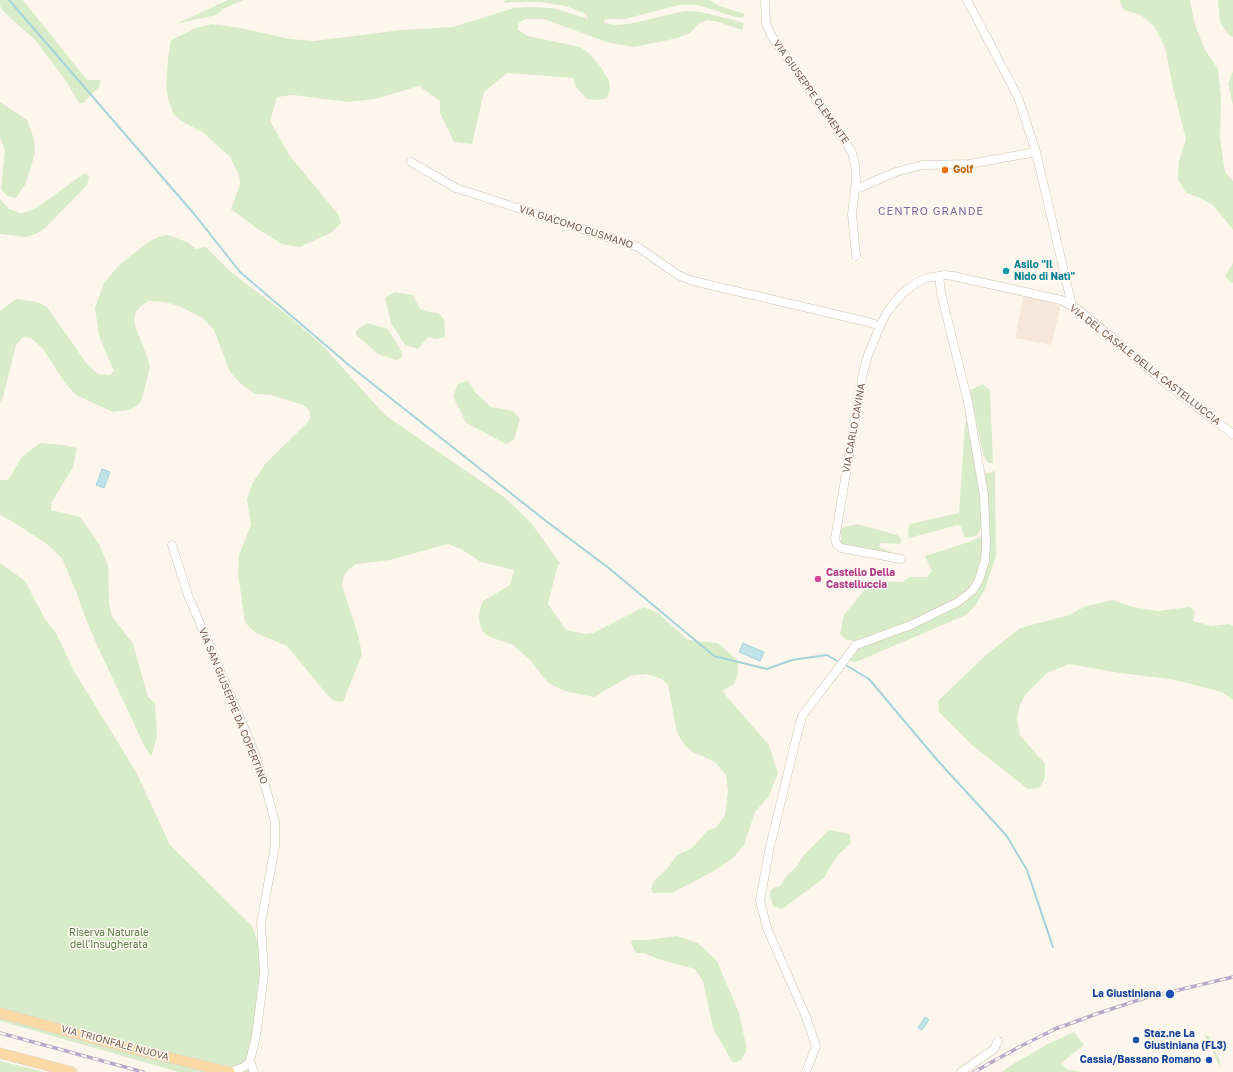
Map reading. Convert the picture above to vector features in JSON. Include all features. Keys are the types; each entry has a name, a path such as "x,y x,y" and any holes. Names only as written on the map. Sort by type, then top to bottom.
{"main road":[{"name":"VIA TRIONFALE NUOVA","path":"0,1013 133,1049 230,1072"},
{"path":"0,1053 72,1072"}],"street":[{"name":"VIA GIUSEPPE CLEMENTE","path":"765,0 766,23 771,35 849,147 854,164 856,189 852,214 856,256"},
{"path":"967,0 1018,98 1036,152 1072,306"},
{"path":"856,189 896,172 922,165 969,164 1036,152"},
{"name":"VIA GIACOMO CUSMANO","path":"410,162 456,188 638,247 678,275 693,281 880,326"},
{"path":"806,1072 816,1046 806,1017 767,928 760,901 769,851 802,716 856,645 911,625 958,602 973,590 979,580 985,560 986,544 984,495 968,402 941,293 939,276"},
{"name":"VIA DEL CASALE DELLA CASTELLUCCIA","path":"939,276 953,276 1061,300 1079,310 1169,386 1233,434"},
{"name":"VIA CARLO CAVINA","path":"901,559 841,548 835,541 863,373 874,339 886,314 904,292 916,283 928,278 939,276"},
{"name":"VIA SAN GIUSEPPE DA COPERTINO","path":"172,545 188,595 253,749 267,792 274,822 274,852 261,923 264,974 256,1036 250,1061"},
{"path":"961,1072 994,1049 998,1040"},
{"path":"230,1072 244,1067 250,1061 254,1072"}],"shaded area":[{"path":"1024,294 1053,301 1057,306 1061,305 1051,345 1015,338"}],"green space":[{"path":"0,0 23,0 87,80 100,80 100,86 83,103 79,103 66,81 36,41 4,12 0,6"},
{"path":"228,0 244,0 223,9 216,15 176,24"},
{"path":"505,0 709,0 717,5 745,14 743,18 735,17 698,5 679,5 625,19 605,19 604,23 615,25 629,24 680,12 691,11 702,12 744,23 742,30 708,20 699,23 690,33 678,38 634,47 606,42 544,19 525,19 518,24 518,30 528,36 580,47 590,54 600,66 609,81 610,90 607,98 599,100 587,99 576,87 573,78 507,73 484,92 472,144 454,142 440,113 440,101 419,86 375,99 348,102 293,95 277,97 270,121 290,156 338,214 341,223 332,232 300,247 282,244 259,230 231,209 240,184 239,175 230,157 204,133 183,122 174,115 169,102 166,87 171,40 196,28 212,24 241,28 290,39 314,41 402,30 453,27 514,8 553,8 588,19 586,14 566,6 540,2 504,3"},
{"path":"1119,0 1190,0 1195,25 1205,50 1218,69 1221,97 1220,139 1225,172 1233,181 1233,230 1213,205 1198,197 1186,193 1178,179 1179,161 1186,139 1173,88 1165,47 1154,26 1141,15 1124,10"},
{"path":"1218,0 1233,0 1233,37 1229,35 1220,22"},
{"path":"1233,71 1233,105 1228,84"},
{"path":"0,102 27,120 34,139 35,154 25,185 16,198 7,196 1,189 5,150 0,137"},
{"path":"85,173 89,177 87,185 45,228 36,234 26,237 0,234 0,199 9,209 20,213 27,212 36,208"},
{"path":"168,235 187,242 196,249 206,247 232,273 285,313 323,346 385,415 504,497 518,510 532,524 561,565 558,564 548,604 566,630 586,634 593,633 644,607 658,613 688,640 718,643 738,661 738,673 734,684 722,691 769,745 778,773 769,796 755,812 744,845 734,857 716,870 672,893 653,893 651,889 654,881 666,870 677,855 692,848 708,830 716,828 725,815 728,792 726,775 715,762 693,752 686,747 677,733 668,685 662,679 647,674 630,676 594,697 565,691 550,684 531,661 513,645 490,637 483,632 479,617 483,601 510,585 514,570 481,562 461,549 448,544 390,560 356,564 349,569 344,576 342,585 358,635 362,654 343,702 334,701 328,696 287,646 256,633 250,628 245,622 238,574 239,555 251,525 247,500 252,484 265,464 306,424 310,418 309,410 303,405 271,395 255,394 241,384 230,372 214,330 203,318 181,307 165,302 149,301 141,306 136,312 134,320 136,328 150,367 142,399 137,406 129,410 113,412 76,395 65,383 43,349 31,338 23,337 16,345 3,397 0,403 0,311 16,299 37,302 47,307 87,364 98,374 110,375 114,371 99,336 95,308 104,283 120,264 147,243 158,237"},
{"path":"1233,263 1233,283 1230,282 1225,276"},
{"path":"394,292 413,295 420,309 438,313 444,319 445,337 437,339 428,337 418,349 405,345 391,323 385,298"},
{"path":"367,323 388,329 402,352 402,358 396,360 378,354 356,335 356,330"},
{"path":"468,380 476,393 491,407 513,411 520,419 514,440 506,444 466,423 453,396 458,384"},
{"path":"983,384 990,390 993,463 988,463 983,454 970,390"},
{"path":"967,420 981,485 982,528 976,536 965,538 961,527 958,525 909,538 908,531 910,524 959,513 965,424"},
{"path":"40,443 77,448 73,467 52,502 51,510 80,517 99,544 108,565 109,604 112,616 133,644 148,697 155,703 157,737 151,757 97,645 62,558 47,544 0,515 0,480 8,480 22,457"},
{"path":"995,471 996,556 985,589 975,606 966,615 856,662 849,661 856,641 846,640 840,634 844,615 866,588 877,581 902,582 910,577 927,577 932,571 925,556 969,542 984,535 987,525 985,474"},
{"path":"857,524 897,535 902,539 900,544 880,543 879,547 893,553 888,554 844,546 841,543 841,528"},
{"name":"Riserva Naturale dell'Insugherata","path":"0,563 25,581 45,619 56,633 74,671 136,772 170,845 252,926 261,952 262,963 249,1072 179,1072 0,1021"},
{"path":"1113,600 1133,607 1158,611 1189,607 1195,611 1193,621 1211,626 1229,624 1233,626 1233,700 1222,692 1170,679 1120,673 1069,664 1047,673 1026,694 1020,705 1017,718 1020,735 1045,764 1045,778 1039,788 1028,789 973,746 939,712 938,701 986,655 1020,628 1069,615 1086,606"},
{"path":"829,830 850,834 851,843 836,857 824,878 782,909 773,906 770,896 771,890 780,886 804,855"},
{"path":"677,936 698,943 717,961 739,1013 747,1050 741,1060 733,1063 713,1028 703,981 695,969 658,959 644,953 636,953 631,944 632,940 647,940"},
{"path":"1074,1032 1084,1045 1061,1063 1067,1069 1081,1072 1002,1072 1046,1045"},
{"path":"1204,1034 1209,1036 1220,1061 1220,1067"},
{"path":"0,1061 45,1072 0,1072"}],"water":[{"path":"102,469 110,472 104,488 96,485"},
{"path":"743,643 764,652 760,661 739,652"},
{"path":"925,1017 929,1020 922,1030 918,1028"}],"waterway":[{"path":"9,0 195,215 240,272 350,366 546,521 610,569 714,656 767,669 792,660 827,655 839,662"},
{"path":"844,664 869,679 938,761 1006,835 1027,870 1053,947"}],"railway":[{"path":"974,1072 1055,1029 1145,998 1233,977"},
{"path":"0,1033 143,1072"}],"place":[{"name":"Golf","path":"945,170"},
{"name":"Asilo \"Il Nido di Natì\"","path":"1006,271"},
{"name":"Castello Della Castelluccia","path":"818,579"},
{"name":"La Giustiniana","path":"1170,994"},
{"name":"Staz.ne La Giustiniana (FL3)","path":"1136,1040"},
{"name":"Cassia/Bassano Romano","path":"1209,1060"}],"district":[{"name":"CENTRO GRANDE","path":"931,212"}]}
